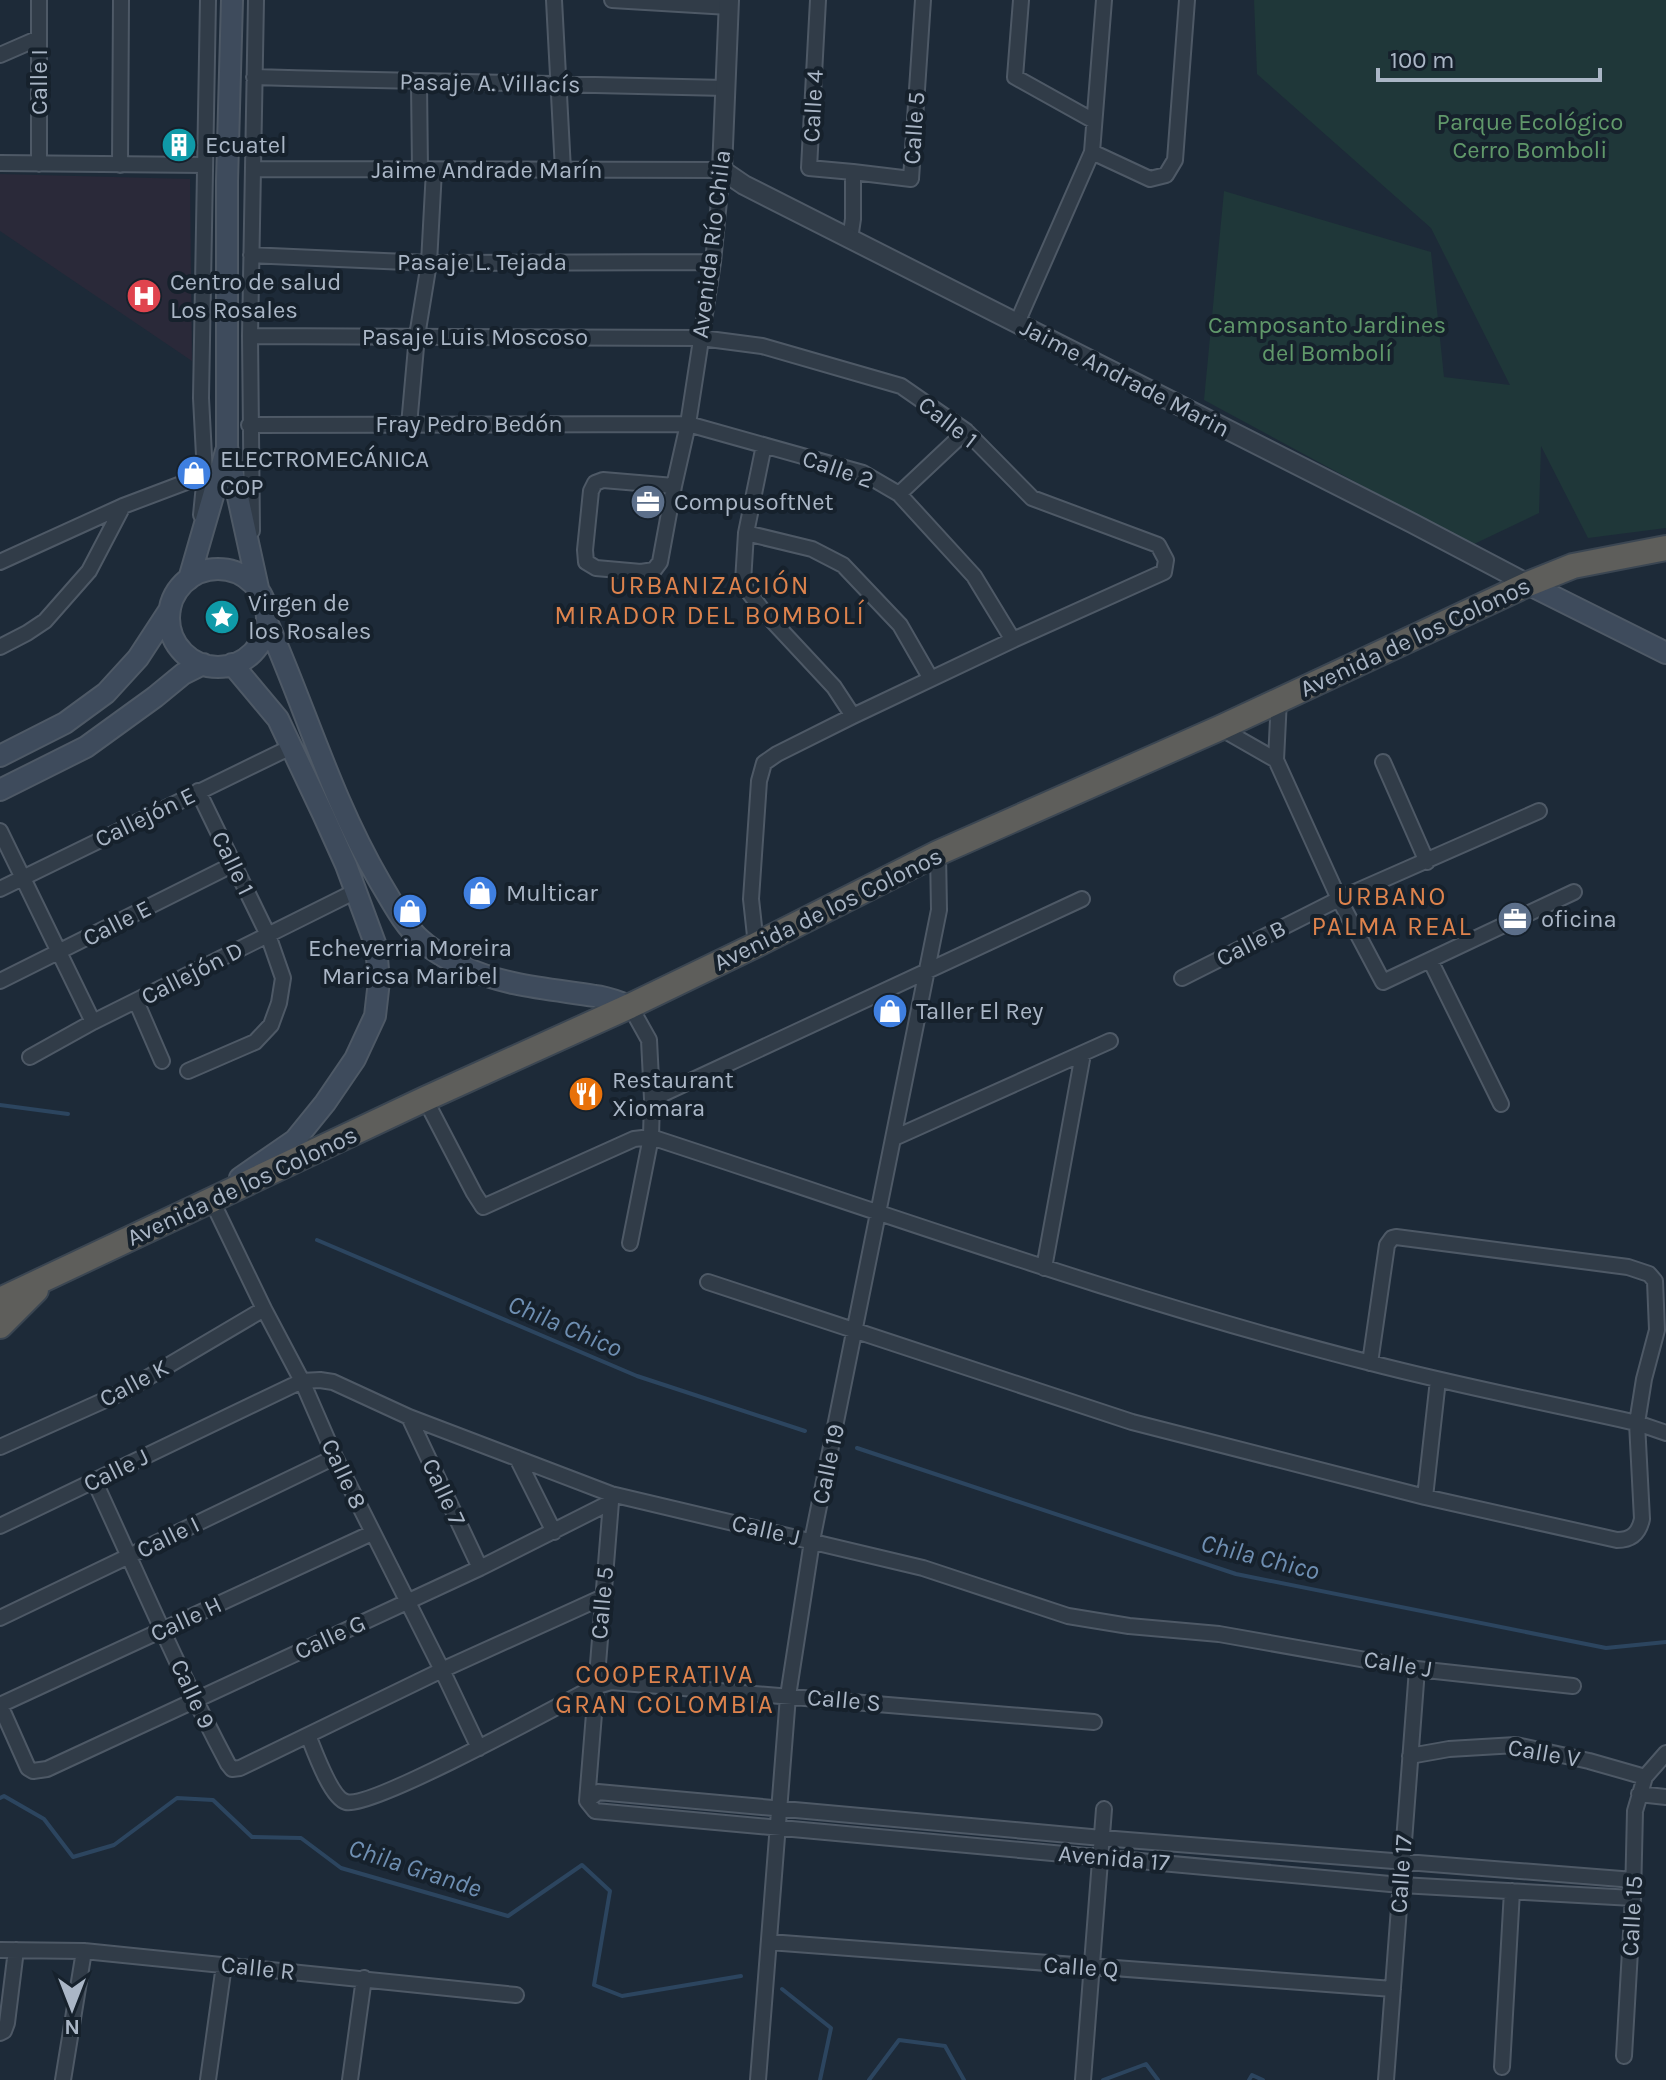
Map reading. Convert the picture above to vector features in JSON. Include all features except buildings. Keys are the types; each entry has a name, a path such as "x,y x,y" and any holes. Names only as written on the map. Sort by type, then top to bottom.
{"highway":[{"name":"Avenida de los Colonos","path":"0,1300 425,1099 630,1006 938,853 1220,728 1528,584 1573,566 1666,548"},
{"path":"0,1326 49,1277"}],"main road":[{"path":"232,0 227,197 227,447 258,588 293,689 344,815 402,918 422,942 463,967 500,979 597,996 630,1006"},
{"path":"189,579 227,447"},
{"path":"0,756 65,723 106,693 138,658 170,609 178,590 189,579 203,571 220,569 235,571 258,588"},
{"path":"1528,584 1666,653"},
{"path":"170,609 169,624 181,650 194,661 220,667 238,663 253,653 261,643 268,624"},
{"path":"0,790 86,747 183,674 203,664"},
{"path":"211,1199 295,1140 325,1103 355,1059 375,1016 379,981 376,946 346,865 278,719 232,664"}],"street":[{"name":"Calle I","path":"39,0 39,164"},
{"path":"120,165 121,0"},
{"path":"198,542 205,475 201,398 208,0"},
{"path":"252,555 249,425 256,0"},
{"path":"554,0 563,170"},
{"path":"612,0 729,4"},
{"name":"Calle 4","path":"818,0 809,168 853,172"},
{"name":"Calle 5","path":"853,172 911,179 923,0"},
{"path":"1021,0 1015,77 1094,121"},
{"path":"1017,323 1092,152 1104,0"},
{"path":"1092,152 1150,179 1166,175 1175,160 1187,0"},
{"name":"Avenida Río Chila","path":"674,486 603,480 595,483 591,491 586,562 596,568 641,572 658,567 688,424 713,262 722,170 729,4"},
{"path":"0,55 39,38"},
{"name":"Pasaje A. Villacís","path":"254,77 726,88"},
{"path":"409,425 417,336 429,263 427,170 419,83"},
{"path":"0,163 204,165"},
{"name":"Jaime Andrade Marín","path":"253,169 722,170"},
{"name":"Jaime Andrade Marin","path":"722,170 744,185 1528,584"},
{"path":"850,239 853,172"},
{"name":"Pasaje L. Tejada","path":"251,255 429,263 713,262"},
{"name":"Pasaje Luis Moscoso","path":"250,336 701,338"},
{"name":"Calle 1","path":"701,338 762,346 901,386 966,431 1032,498 1158,545 1166,560 1164,572 1013,640"},
{"name":"Fray Pedro Bedón","path":"249,425 688,424"},
{"name":"Calle 2","path":"688,424 863,473 899,494 974,576 1013,640"},
{"path":"899,494 966,431"},
{"path":"764,445 746,533 743,574 747,590 834,687 853,716"},
{"path":"0,562 123,506 205,475"},
{"path":"0,647 45,621 89,571 123,506"},
{"path":"746,533 812,549 843,565 900,625 931,679"},
{"path":"756,945 751,887 759,781 764,763 853,716 1013,640"},
{"path":"1279,699 1276,760 1339,899 1383,982 1574,892"},
{"path":"1220,728 1276,760"},
{"name":"Callejón E","path":"0,889 291,747"},
{"path":"1383,762 1427,862"},
{"name":"Calle 1","path":"188,1071 255,1042 271,1025 283,978 268,935 198,791"},
{"name":"Calle B","path":"1182,978 1339,899 1539,811"},
{"path":"0,831 93,1022"},
{"name":"Calle 19","path":"758,2080 788,1696 812,1541 939,910 938,853"},
{"name":"Calle E","path":"0,981 234,864"},
{"name":"Callejón D","path":"30,1057 93,1022 356,891"},
{"path":"652,1099 1082,899"},
{"path":"1430,960 1501,1104"},
{"path":"136,1001 162,1061"},
{"path":"630,1006 649,1040 652,1099 651,1137 630,1243"},
{"path":"894,1138 1110,1041"},
{"path":"1044,1268 1083,1054"},
{"path":"425,1099 483,1207 634,1139 651,1137 1044,1268 1214,1319 1370,1363 1637,1423 1666,1433"},
{"name":"Calle 8","path":"211,1199 479,1748"},
{"path":"708,1282 1132,1422 1425,1497 1617,1540 1631,1538 1640,1528 1637,1423 1644,1379 1657,1330 1655,1281 1649,1274 1628,1267 1401,1236 1392,1238 1387,1245 1370,1363"},
{"name":"Calle K","path":"0,1447 125,1391 264,1309"},
{"name":"Calle J","path":"0,1526 302,1381 320,1380 333,1382 409,1417 611,1498 923,1568 1068,1616 1129,1626 1219,1634 1417,1669 1573,1686"},
{"path":"1425,1497 1438,1380"},
{"name":"Calle 7","path":"409,1417 480,1568"},
{"name":"Calle I","path":"0,1618 335,1457"},
{"path":"517,1458 554,1532"},
{"name":"Calle 9","path":"94,1480 194,1701 232,1769 308,1735"},
{"name":"Calle 5","path":"593,1801 594,1687 611,1498"},
{"name":"Calle G","path":"0,1705 25,1764 33,1771 39,1771 480,1568 554,1532 611,1498"},
{"name":"Calle H","path":"0,1705 372,1533"},
{"path":"594,1687 411,1781 353,1803 335,1794 308,1735 603,1597"},
{"name":"Calle 17","path":"1386,2080 1417,1669"},
{"name":"Calle S","path":"594,1687 618,1681 1094,1722"},
{"name":"Calle V","path":"1410,1756 1449,1749 1516,1745 1645,1777"},
{"path":"1645,1777 1666,1753"},
{"name":"Calle 15","path":"1624,2056 1635,1811 1645,1777"},
{"path":"1639,1794 1666,1797"},
{"name":"Avenida 17","path":"593,1801 778,1809 1634,1880"},
{"name":"Avenida 17","path":"593,1801 777,1827 1401,1885 1633,1898"},
{"path":"1083,2080 1104,1809"},
{"path":"1502,2067 1512,1891"},
{"name":"Calle Q","path":"769,1942 1393,1989"},
{"path":"0,2033 7,2023 8,1950"},
{"name":"Calle R","path":"8,1950 84,1951 516,1995"},
{"path":"63,2080 84,1951"},
{"path":"208,2080 224,1965"},
{"path":"350,2080 364,1978"}],"shaded area":[{"name":"Centro de salud Los Rosales","path":"0,174 190,179 192,361 0,231"}],"green space":[{"name":"Parque Ecológico Cerro Bomboli","path":"1254,0 1666,0 1666,528 1588,538 1541,446 1539,513 1472,545 1204,400 1224,191 1431,252 1444,377 1510,385 1431,228 1257,74"}],"waterway":[{"name":"Chila Chico","path":"0,1105 68,1114"},
{"name":"Chila Chico","path":"317,1240 637,1376 805,1431"},
{"name":"Chila Chico","path":"857,1448 1236,1574 1606,1648 1666,1642"},
{"name":"Chila Grande","path":"0,1798 4,1796 44,1819 73,1857 114,1845 177,1798 213,1800 252,1837 301,1838 341,1868 508,1916 582,1865 610,1891 594,1985 622,1996 741,1976"},
{"name":"Chila Grande","path":"782,1989 831,2028 820,2080"},
{"name":"Chila Grande","path":"869,2080 899,2040 945,2046 964,2080"},
{"name":"Chila Grande","path":"1103,2080 1146,2064 1158,2080"},
{"name":"Chila Grande","path":"1249,2080 1252,2075 1263,2080"}],"place":[{"name":"Ecuatel","path":"179,145"},
{"name":"Centro de salud Los Rosales","path":"144,296"},
{"name":"ELECTROMECÁNICA COP","path":"194,473"},
{"name":"CompusoftNet","path":"648,502"},
{"name":"Virgen de los Rosales","path":"222,617"},
{"name":"Multicar","path":"480,893"},
{"name":"Echeverria Moreira Maricsa Maribel","path":"410,911"},
{"name":"oficina","path":"1515,919"},
{"name":"Taller El Rey","path":"890,1011"},
{"name":"Restaurant Xiomara","path":"586,1094"}],"district":[{"name":"URBANIZACIÓN MIRADOR DEL BOMBOLÍ","path":"710,600"},
{"name":"URBANO PALMA REAL","path":"1392,911"},
{"name":"COOPERATIVA GRAN COLOMBIA","path":"665,1689"}],"park label":[{"name":"Camposanto Jardines del Bombolí","path":"1327,339"}]}
